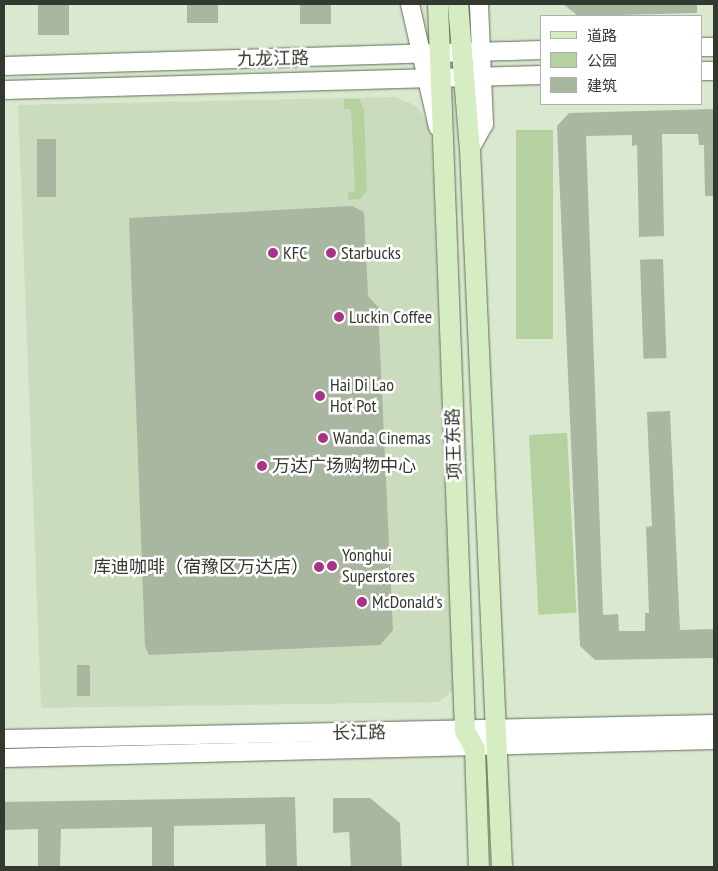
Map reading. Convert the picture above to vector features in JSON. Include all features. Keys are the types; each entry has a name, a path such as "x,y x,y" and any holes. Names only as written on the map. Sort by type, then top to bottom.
{"main road":[{"name":"项王东路","path":"439,11 443,55 434,79 443,146 465,731 475,749 479,867"},
{"name":"项王东路","path":"459,11 474,52 475,77 470,150 502,867"}],"street":[{"path":"410,4 420,56 434,79"},
{"path":"474,52 479,4"},
{"name":"九龙江路","path":"4,66 420,56 540,50"},
{"name":"九龙江路","path":"4,90 540,75"},
{"name":"长江路","path":"4,758 475,749 496,739 714,724"},
{"name":"长江路","path":"4,739 465,731 496,739 714,740"}],"shaded area":[{"path":"394,97 417,106 431,130 453,690 439,702 41,708 18,105"}],"green space":[{"path":"344,99 359,99 364,109 367,190 360,199 348,200 348,192 355,191 351,109 344,109"},
{"path":"516,130 553,130 553,339 516,339"},
{"path":"567,433 576,613 538,615 529,435"}],"building":[{"path":"38,4 69,4 69,35 38,35"},
{"path":"187,4 218,4 218,23 187,23"},
{"path":"300,4 331,4 331,24 300,24"},
{"path":"563,4 697,4 697,13 577,15"},
{"path":"714,109 714,196 705,196 704,145 699,145 698,134 662,134 664,236 639,237 637,145 632,146 632,135 586,136 603,615 618,614 619,631 645,631 645,613 649,613 646,527 652,526 647,412 670,411 680,630 714,629 714,658 595,660 580,646 557,126 569,113"},
{"path":"37,139 56,139 56,197 37,197"},
{"name":"万达广场购物中心","path":"352,206 364,212 368,296 378,307 393,630 380,645 149,655 145,646 129,218"},
{"path":"663,259 666,358 643,359 640,260"},
{"path":"77,665 90,665 90,696 77,696"},
{"path":"295,797 297,867 266,867 265,824 174,826 174,867 152,867 152,827 61,829 60,867 38,867 38,829 4,830 4,802"},
{"path":"333,798 370,798 400,823 402,867 351,867 349,832 333,833"}],"place":[{"name":"KFC","path":"273,253"},
{"name":"Starbucks","path":"331,253"},
{"name":"Luckin Coffee","path":"339,317"},
{"name":"Hai Di Lao Hot Pot","path":"320,396"},
{"name":"Wanda Cinemas","path":"323,438"},
{"name":"万达广场购物中心","path":"262,466"},
{"name":"Yonghui Superstores","path":"332,566"},
{"name":"库迪咖啡（宿豫区万达店）","path":"319,567"},
{"name":"McDonald's","path":"362,602"}]}
